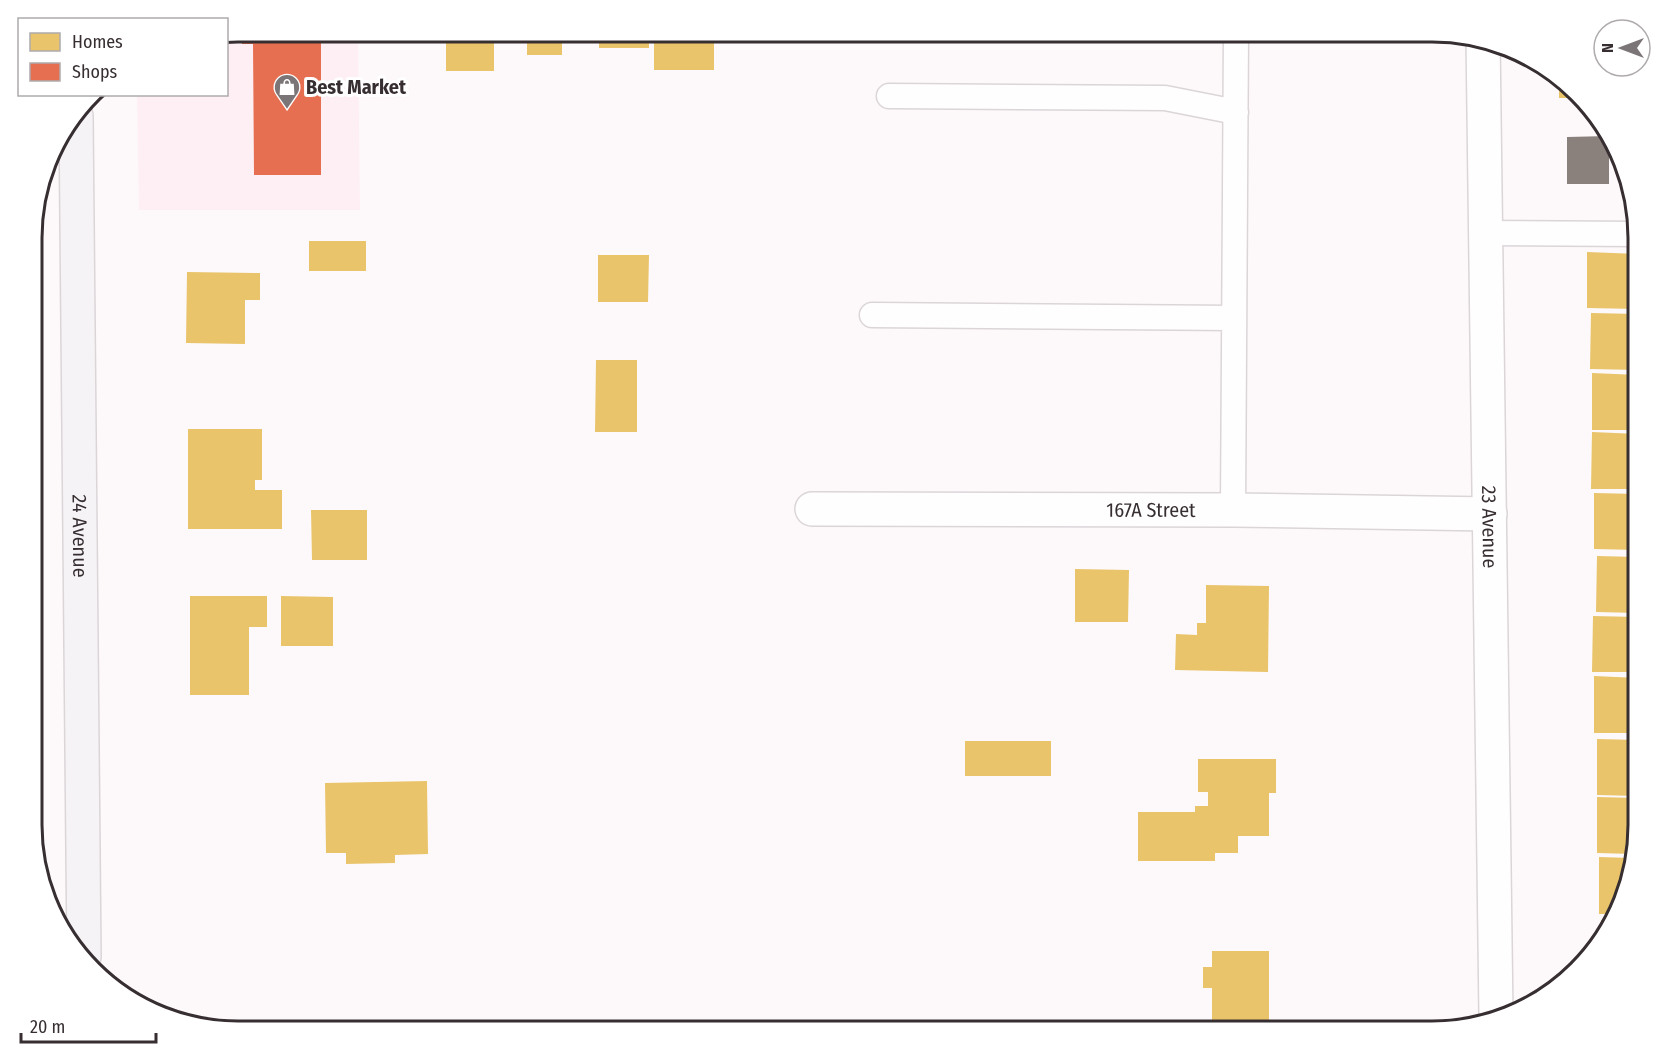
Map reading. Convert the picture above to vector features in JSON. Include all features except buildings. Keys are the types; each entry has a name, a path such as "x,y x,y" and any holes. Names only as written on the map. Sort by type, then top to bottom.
{"main road":[{"name":"24 Avenue","path":"76,128 84,945"}],"street":[{"name":"23 Avenue","path":"1483,49 1496,1011"},
{"name":"167A Street","path":"812,509 1233,510 1490,514"}],"lane":[{"path":"1233,510 1236,42"},
{"path":"889,96 1164,98 1236,112"},
{"path":"1484,233 1628,234"},
{"path":"872,315 1234,318"}],"shaded area":[{"path":"228,42 358,42 360,210 139,210 137,96 228,96"}],"place":[{"name":"Best Market","path":"287,110"}]}
